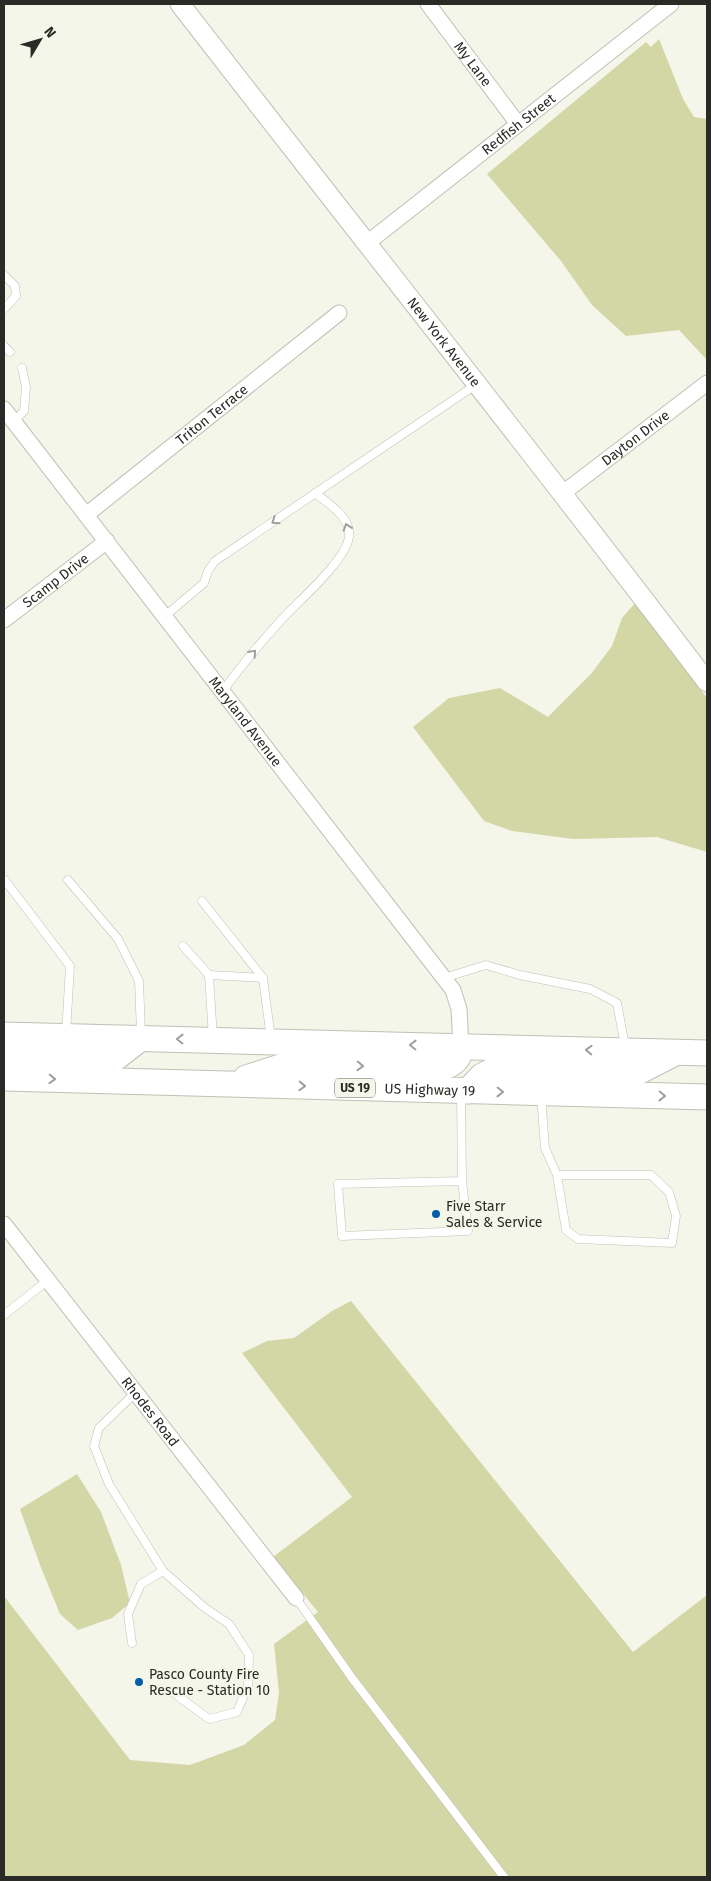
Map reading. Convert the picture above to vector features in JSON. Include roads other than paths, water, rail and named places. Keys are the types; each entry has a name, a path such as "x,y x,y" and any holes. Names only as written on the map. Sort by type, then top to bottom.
{"highway":[{"path":"4,1035 707,1053"},
{"path":"4,1054 114,1059 141,1038"},
{"path":"227,1084 290,1064 440,1068 447,1066 460,1056 462,1046"},
{"path":"464,1091 482,1076 498,1068 640,1071 677,1052"},
{"name":"US Highway 19","path":"4,1078 707,1097"}],"street":[{"name":"New York Avenue","path":"180,4 366,244 563,493 707,682"},
{"name":"My Lane","path":"428,4 518,124"},
{"name":"Redfish Street","path":"366,244 670,4"},
{"name":"Triton Terrace","path":"86,515 339,314"},
{"name":"Dayton Drive","path":"563,493 707,384"},
{"name":"Maryland Avenue","path":"4,408 453,990 459,1009 462,1046"},
{"name":"Scamp Drive","path":"4,620 107,541"},
{"name":"Rhodes Road","path":"4,1224 296,1598"}],"lane":[{"path":"4,275 15,286 16,296 4,309"},
{"path":"14,421 24,411 26,387 22,368"},
{"path":"165,616 204,583 208,571 215,561 477,384"},
{"path":"223,691 277,625 322,578 344,551 350,537 348,526 338,512 316,493"},
{"path":"4,879 70,966 66,1036"},
{"path":"68,880 118,939 139,981 141,1038"},
{"path":"202,901 263,978 272,1041"},
{"path":"183,946 209,975 213,1040"},
{"path":"444,978 486,966 520,975 590,988 617,1003 626,1051"},
{"path":"209,975 263,978"},
{"path":"462,1180 338,1184 342,1236 468,1230 462,1180 464,1091"},
{"path":"540,1093 545,1148 557,1175 566,1230 578,1239 672,1243 676,1216 669,1192 651,1174 557,1175"},
{"path":"4,1315 47,1281"},
{"path":"135,1393 99,1428 94,1446 109,1484 163,1571 205,1608 229,1624 249,1655 248,1686 237,1712 209,1719 171,1691"},
{"path":"132,1642 128,1614 141,1584 163,1571"},
{"path":"296,1598 352,1678 504,1877"}],"place":[{"name":"Five Starr Sales & Service","path":"436,1214"},
{"name":"Pasco County Fire Rescue - Station 10","path":"139,1682"}]}
